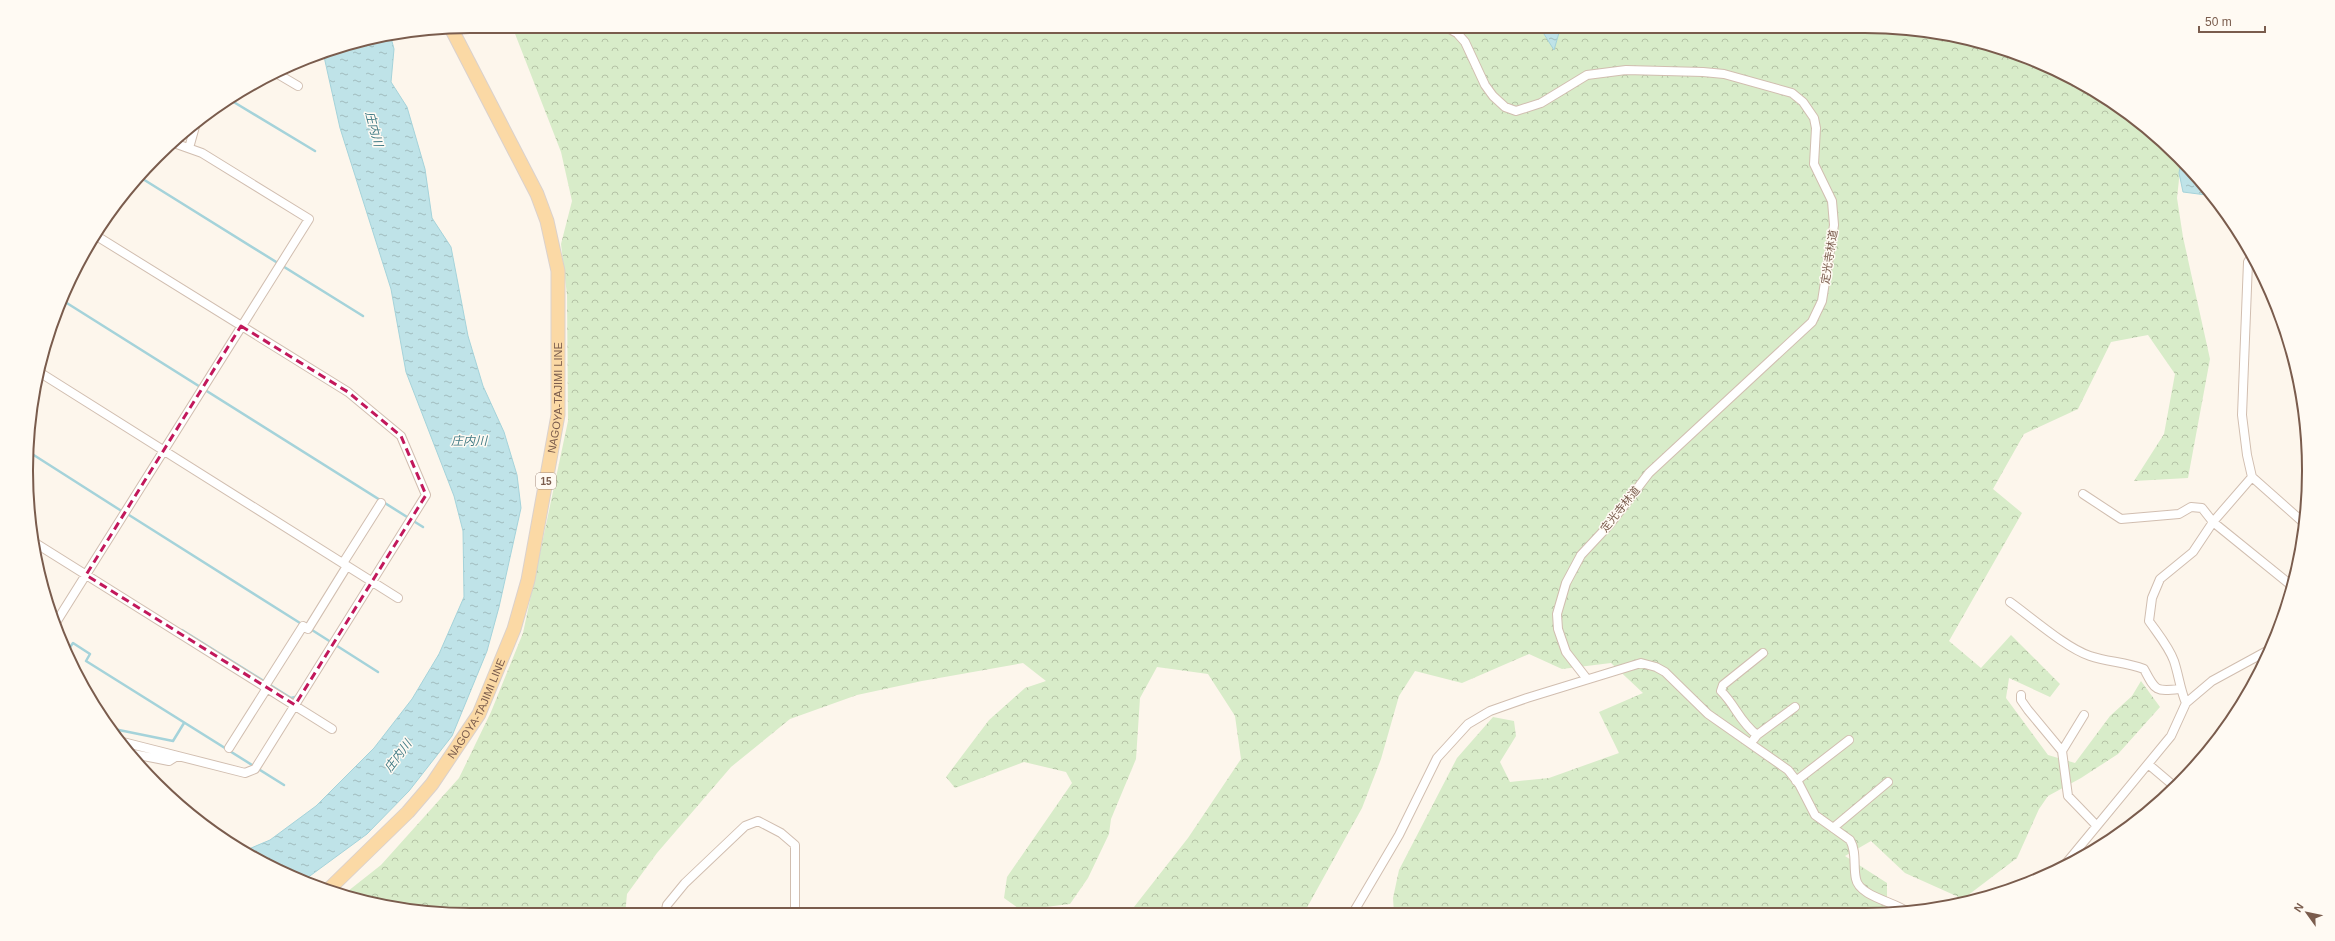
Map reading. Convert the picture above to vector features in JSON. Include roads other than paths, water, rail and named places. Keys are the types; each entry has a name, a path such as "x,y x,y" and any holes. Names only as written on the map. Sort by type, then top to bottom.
{"main road":[{"name":"NAGOYA-TAJIMI LINE","path":"332,886 408,812 432,784 479,714 514,629 528,580 558,415 558,271 547,221 530,181 454,34"}],"street":[{"name":"定光寺林道","path":"1457,33 1465,42 1493,96 1505,107 1516,111 1541,103 1587,75 1626,70 1724,74 1792,93 1803,102 1814,118 1816,128 1814,164 1832,201 1834,225 1823,294 1812,322 1650,473 1610,524 1581,555 1566,583 1557,614 1558,629 1566,652 1587,679"},
{"path":"281,76 298,86"},
{"path":"189,148 193,132"},
{"path":"59,618 309,219 202,152 179,145"},
{"path":"101,238 348,392 401,436 426,495 255,769 245,773 129,743"},
{"path":"2248,262 2242,415 2247,456 2252,477 2299,519"},
{"path":"44,375 398,598"},
{"path":"2186,703 2179,689 2174,661 2167,646 2149,621 2152,598 2160,579 2193,552 2213,522 2252,477"},
{"path":"2084,494 2121,519 2178,514 2191,507 2202,508 2213,522 2287,582"},
{"path":"229,748 303,626 308,629 381,503"},
{"path":"40,546 332,729"},
{"path":"2010,602 2076,649 2089,656 2123,662 2144,669 2155,689 2161,692 2179,689"},
{"path":"1757,735 1745,725 1730,700 1721,690 1723,685 1763,653"},
{"path":"2073,855 2171,736 2186,703 2212,681 2262,654"},
{"path":"1356,908 1399,835 1437,758 1468,724 1490,711 1527,698 1641,664 1656,667 1674,680 1708,714 1788,770 1796,781 1815,815 1850,840 1854,845 1856,881 1867,893 1899,906"},
{"path":"2021,695 2028,710 2062,751 2068,796 2096,825"},
{"path":"1752,744 1757,735 1795,707"},
{"path":"2062,751 2084,716"},
{"path":"1796,781 1849,740"},
{"path":"139,755 168,761 177,756"},
{"path":"2148,764 2171,783"},
{"path":"1833,828 1888,782"},
{"path":"666,908 667,905 685,883 745,826 758,821 781,833 794,845 795,908"}],"water":[{"path":"1543,33 1559,33 1554,50"},
{"name":"庄内川","path":"392,40 394,49 391,82 407,107 425,169 432,218 451,247 468,336 483,386 504,432 517,475 521,508 499,607 487,651 452,736 409,791 367,834 308,877 277,863 251,848 270,840 316,806 374,748 412,699 439,654 464,597 463,531 454,496 406,372 391,289 340,128 324,58 357,48"},
{"path":"2180,168 2204,195 2183,192 2179,173"}],"waterway":[{"path":"234,103 315,151"},
{"path":"144,180 363,316"},
{"path":"66,303 423,527"},
{"path":"34,455 120,510"},
{"path":"129,515 300,623"},
{"path":"182,630 291,698 295,697"},
{"path":"312,630 378,672"},
{"path":"70,647 73,643 90,654 86,661 284,785"},
{"path":"118,730 173,741 184,723"}]}
